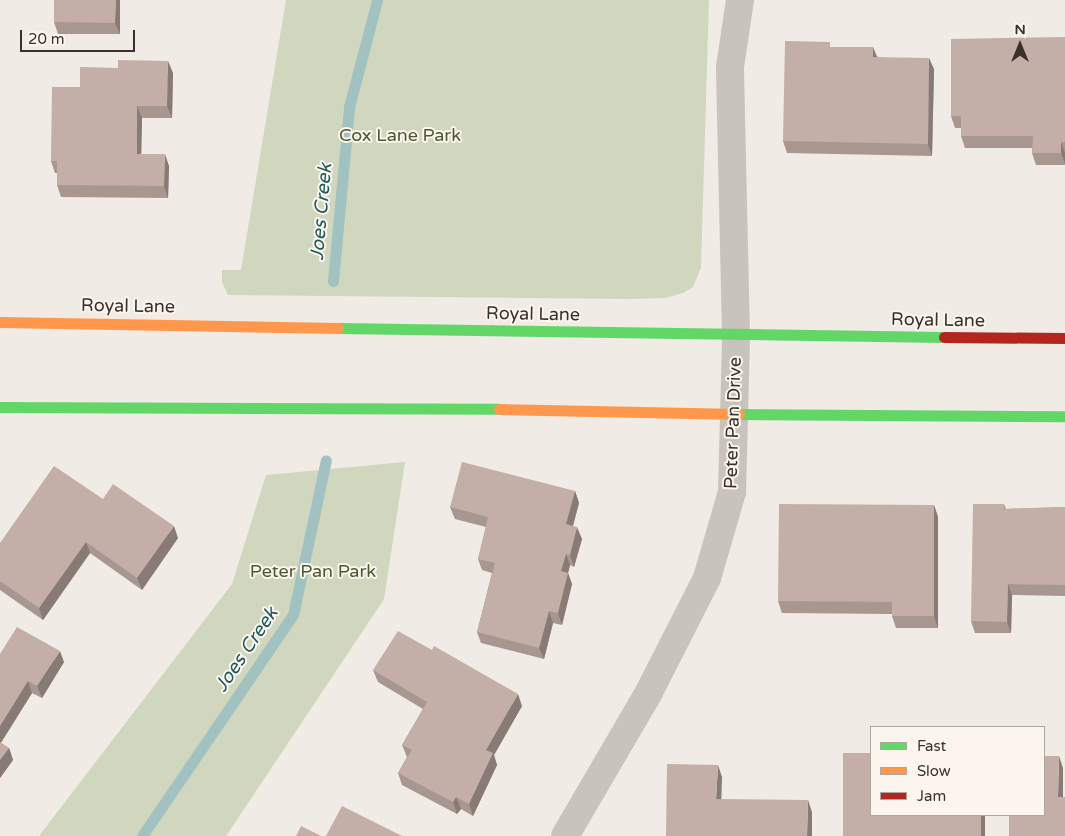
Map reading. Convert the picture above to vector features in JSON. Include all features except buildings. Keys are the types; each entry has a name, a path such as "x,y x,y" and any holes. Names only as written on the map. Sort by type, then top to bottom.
{"main road":[{"name":"Royal Lane","path":"0,322 736,335 1065,338"},
{"path":"0,407 427,408 735,414 1065,416"}],"street":[{"name":"Peter Pan Drive","path":"564,836 649,692 707,578 732,492 736,335 730,67 740,0"}],"green space":[{"name":"Cox Lane Park","path":"286,0 709,0 701,268 693,287 683,293 665,298 630,299 228,295 222,282 222,270 241,270"},
{"name":"Peter Pan Park","path":"405,462 384,599 226,836 39,836 232,584 266,475"}],"waterway":[{"name":"Joes Creek","path":"333,281 349,107 377,0"},
{"name":"Joes Creek","path":"142,836 293,615 326,460"}],"traffic: fast":[{"path":"338,328 944,337"},
{"path":"0,407 499,409"},
{"path":"739,414 1065,416"}],"traffic: slow":[{"path":"0,322 338,328"},
{"path":"499,409 739,414"}],"traffic: jam":[{"path":"944,337 1065,338"}]}
